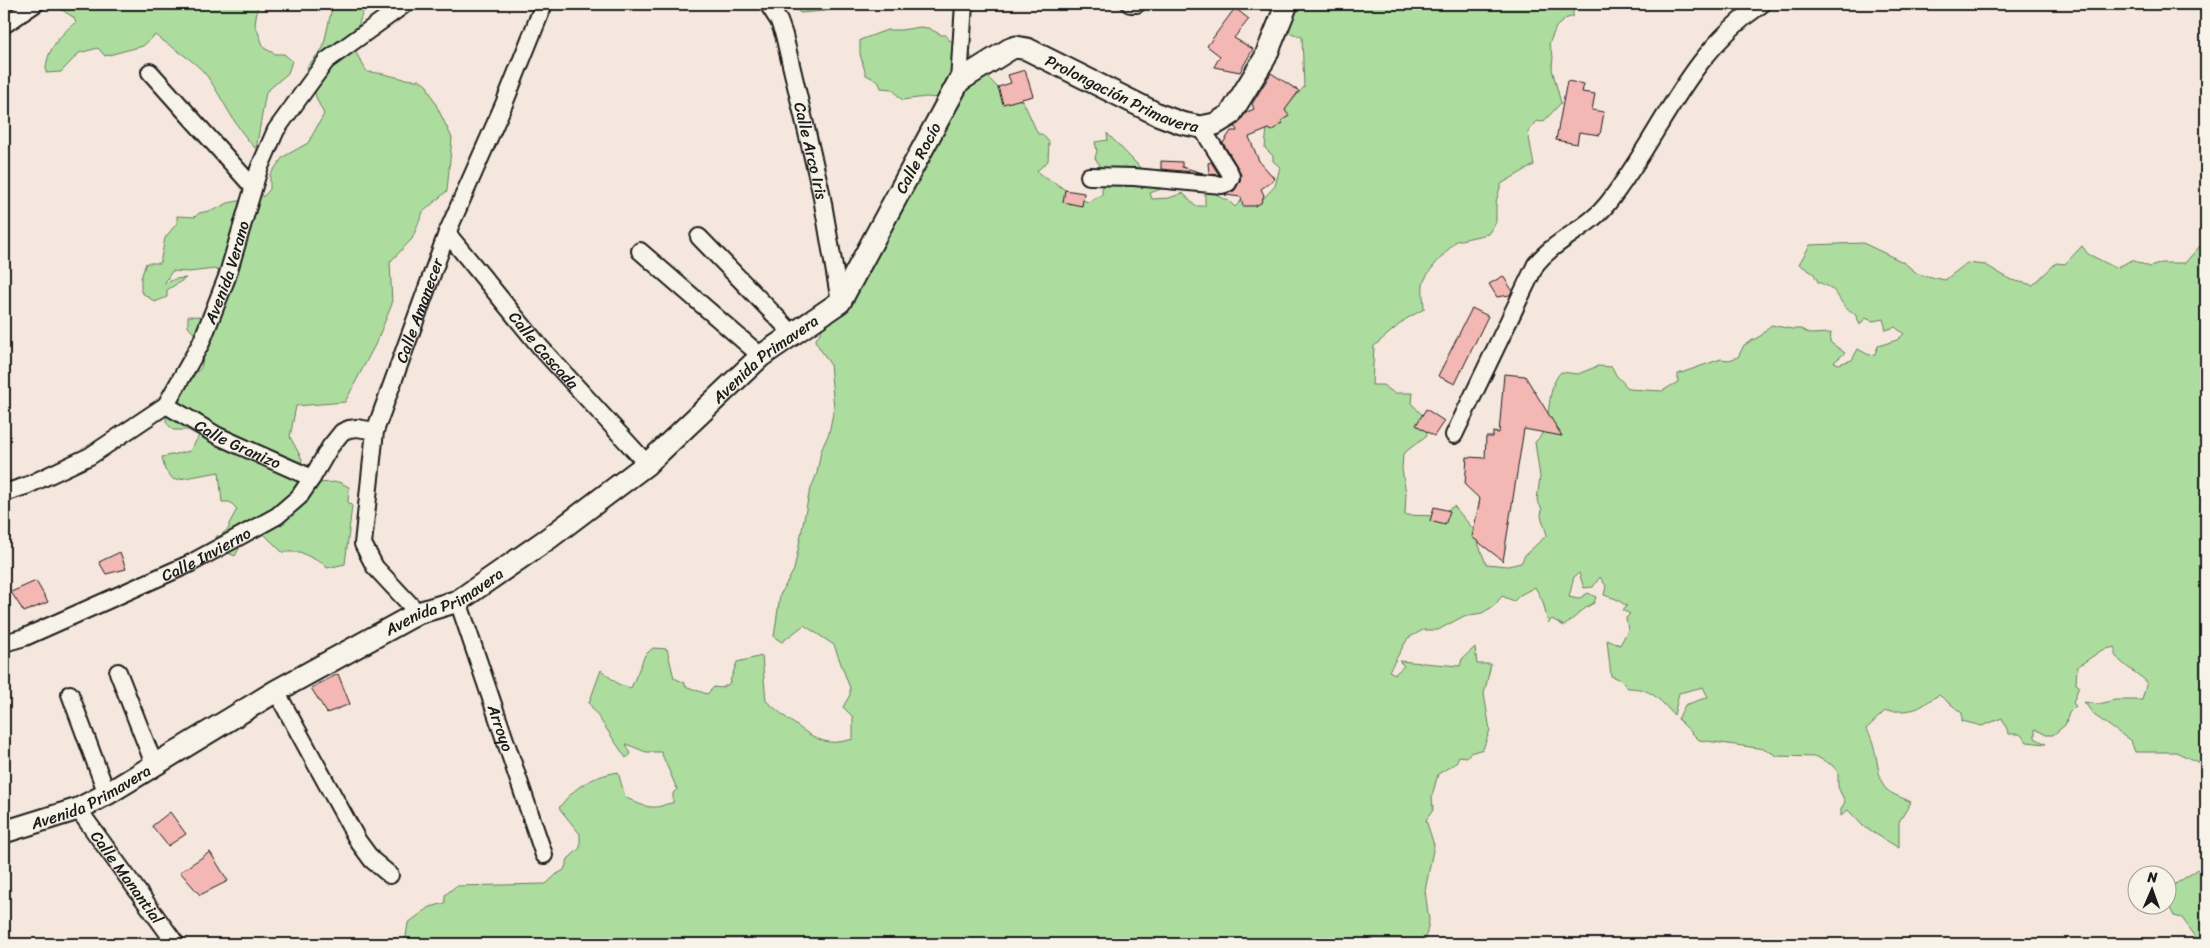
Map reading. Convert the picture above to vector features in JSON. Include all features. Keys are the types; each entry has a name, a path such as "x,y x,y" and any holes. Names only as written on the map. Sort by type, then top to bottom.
{"street":[{"path":"4,25 35,4"},
{"name":"Avenida Verano","path":"4,493 26,486 90,456 166,405 201,343 227,277 253,187 276,130 326,62 405,4"},
{"name":"Calle Amanecer","path":"418,613 375,567 363,544 375,431 447,233 504,104 544,4"},
{"name":"Calle Arco Iris","path":"768,4 779,21 784,34 821,192 840,302"},
{"name":"Calle Rocío","path":"840,302 959,81 964,4"},
{"path":"1130,4 1137,4"},
{"name":"Prolongación Primavera","path":"959,81 1016,47 1026,49 1157,114 1181,123 1201,127 1215,124 1230,115 1265,58 1287,4"},
{"path":"1454,435 1536,264 1554,245 1607,204 1679,91 1707,52 1722,35 1762,4"},
{"path":"150,72 253,187"},
{"path":"1089,176 1134,177 1228,184 1231,177 1230,173 1201,127"},
{"name":"Calle Cascada","path":"447,233 541,348 647,464"},
{"path":"699,237 792,333"},
{"path":"640,251 761,356"},
{"name":"Avenida Primavera","path":"4,832 78,809 107,794 276,691 418,613 458,601 549,538 647,464 761,356 840,302"},
{"name":"Calle Granizo","path":"166,405 218,436 312,478"},
{"name":"Calle Invierno","path":"4,643 25,637 188,564 277,516 299,497 330,447 342,432 357,428 375,431"},
{"name":"Arroyo","path":"458,601 544,855"},
{"path":"118,672 154,764"},
{"path":"276,691 358,841 372,860 390,875"},
{"path":"70,694 107,794"},
{"name":"Calle Manantial","path":"78,809 176,944"}],"green space":[{"path":"59,4 258,4 255,24 264,48 275,54 284,54 292,61 288,73 266,92 256,149 242,132 202,70 155,35 143,46 105,56 98,48 79,53 61,72 46,73 48,58 55,44 64,32 76,22 73,17 59,8"},
{"path":"318,4 366,4 356,31 360,38 355,51 367,72 420,80 427,86 452,138 447,191 423,212 412,239 390,262 392,304 376,343 345,402 296,406 290,437 302,459 300,469 311,483 339,482 349,487 348,502 352,506 345,564 327,568 324,564 300,552 282,552 263,533 245,537 235,556 221,550 216,536 220,536 229,528 229,524 237,509 230,502 222,502 219,472 174,480 165,470 162,457 190,451 199,436 188,430 173,430 166,422 167,410 183,385 201,368 206,346 188,327 188,316 218,317 226,302 226,275 215,269 189,272 172,271 164,284 175,279 186,278 167,290 167,297 155,302 141,292 141,278 146,263 160,263 165,238 177,223 177,216 195,217 199,213 214,210 228,203 264,196 270,189 270,175 283,157 308,143 324,114 317,100 307,67 323,48 332,8 320,7"},
{"path":"792,4 850,4 836,6 825,11 800,13"},
{"path":"1287,4 1573,4 1573,16 1565,19 1556,27 1549,44 1553,56 1552,69 1561,103 1543,122 1536,121 1528,132 1534,165 1501,184 1496,202 1496,222 1488,234 1456,241 1432,268 1423,285 1424,309 1406,319 1374,346 1372,385 1383,385 1394,393 1413,393 1412,404 1426,419 1427,435 1403,454 1402,469 1406,493 1405,515 1437,516 1454,506 1473,529 1486,564 1508,566 1521,563 1525,555 1547,535 1541,516 1542,509 1537,500 1540,477 1535,442 1545,427 1552,389 1561,372 1578,374 1598,366 1612,367 1616,375 1629,389 1662,391 1678,382 1678,374 1721,359 1729,360 1738,357 1744,345 1762,335 1771,325 1801,329 1810,334 1831,333 1830,342 1845,353 1834,362 1839,364 1852,360 1858,349 1869,355 1875,354 1878,346 1897,340 1904,334 1895,327 1886,330 1883,319 1873,321 1865,318 1860,325 1855,314 1845,307 1833,290 1818,282 1814,274 1799,264 1810,245 1863,243 1903,262 1918,274 1945,280 1967,263 1986,265 2011,280 2033,285 2056,263 2065,264 2082,246 2088,254 2116,268 2132,260 2150,267 2162,263 2185,263 2206,239 2206,766 2176,752 2135,752 2131,741 2094,715 2084,702 2099,704 2115,700 2142,700 2147,682 2118,659 2115,655 2115,647 2102,650 2077,667 2076,684 2079,686 2073,703 2076,706 2069,713 2065,725 2053,735 2046,735 2035,729 2035,738 2046,744 2027,742 2020,734 2009,734 2002,718 1982,726 1962,721 1962,713 1939,695 1921,707 1902,711 1885,711 1866,729 1873,743 1880,777 1886,789 1911,802 1899,822 1899,848 1864,827 1848,810 1841,816 1841,809 1845,802 1838,787 1838,772 1832,765 1817,757 1777,756 1765,749 1699,740 1678,719 1685,705 1708,697 1703,687 1679,693 1674,715 1649,692 1628,688 1619,679 1611,676 1607,640 1620,645 1628,630 1626,618 1630,614 1622,610 1627,606 1616,599 1604,595 1606,586 1600,577 1593,587 1584,588 1579,573 1574,577 1569,597 1578,599 1588,593 1596,597 1594,603 1564,626 1552,619 1548,623 1543,602 1535,587 1520,595 1514,601 1502,596 1494,606 1482,613 1464,616 1438,630 1423,630 1408,638 1389,671 1395,674 1404,666 1399,661 1460,666 1462,659 1475,647 1477,664 1491,664 1484,694 1490,730 1483,749 1470,753 1467,757 1459,756 1456,763 1438,774 1432,796 1433,810 1426,820 1434,845 1425,891 1429,920 1425,944 405,944 408,923 430,907 445,903 445,895 456,886 546,884 564,870 568,859 580,848 580,834 559,808 571,794 584,784 618,772 625,797 648,807 673,803 673,793 677,789 661,752 646,752 626,744 631,754 626,758 589,703 601,670 618,684 631,688 645,655 653,648 667,649 674,678 685,683 685,686 707,694 714,687 721,688 729,684 737,662 762,656 766,701 796,725 821,740 835,742 853,739 853,717 843,707 850,695 850,688 834,645 804,625 782,642 774,637 780,595 794,570 809,494 817,473 821,451 829,433 834,408 830,364 815,341 923,164 929,164 935,147 940,98 926,97 902,100 892,89 881,88 878,81 866,75 860,54 860,40 887,30 920,27 946,35 949,40 968,49 974,63 1004,94 1023,101 1038,134 1042,134 1049,142 1048,161 1037,171 1079,198 1088,202 1102,195 1102,188 1106,184 1103,170 1095,158 1097,151 1095,142 1108,140 1107,133 1161,189 1150,193 1152,199 1169,198 1183,193 1195,206 1205,206 1205,191 1208,188 1223,199 1227,199 1235,207 1248,193 1261,201 1275,186 1280,167 1273,161 1273,156 1265,148 1267,128 1304,87 1302,37 1285,31"},
{"path":"2206,864 2206,944 2201,944 2182,918 2174,916 2178,916 2178,882"}],"building":[{"path":"1235,8 1249,19 1234,38 1253,49 1240,72 1214,67 1220,56 1207,46"},
{"path":"1025,70 1033,96 1003,104 998,87 1011,83 1008,75"},
{"path":"1271,73 1299,91 1285,110 1289,116 1281,121 1283,123 1272,131 1269,129 1249,137 1259,161 1275,179 1261,189 1264,195 1261,203 1255,206 1243,206 1241,197 1225,195 1235,190 1241,175 1223,143 1231,131 1237,131 1235,126 1247,112 1254,109 1252,104"},
{"path":"1567,81 1584,84 1582,92 1595,94 1592,110 1604,112 1600,135 1579,132 1577,144 1556,140"},
{"path":"1161,161 1182,162 1182,167 1203,173 1161,169"},
{"path":"1211,162 1219,175 1209,174 1208,163"},
{"path":"1065,190 1084,193 1082,206 1063,202"},
{"path":"1503,276 1512,290 1510,295 1497,297 1489,284"},
{"path":"1472,308 1488,316 1455,384 1438,376"},
{"path":"1504,374 1525,376 1562,436 1524,429 1503,561 1472,537 1480,499 1465,485 1467,457 1485,458 1486,437 1493,437 1493,432 1499,433"},
{"path":"1426,409 1444,421 1434,436 1416,425"},
{"path":"1434,507 1450,511 1445,525 1430,521"},
{"path":"120,552 126,569 106,574 99,562"},
{"path":"36,581 48,602 24,612 11,592"},
{"path":"338,674 350,704 327,713 311,688"},
{"path":"170,812 186,834 168,846 152,826"},
{"path":"210,852 228,881 200,895 180,872"}]}
